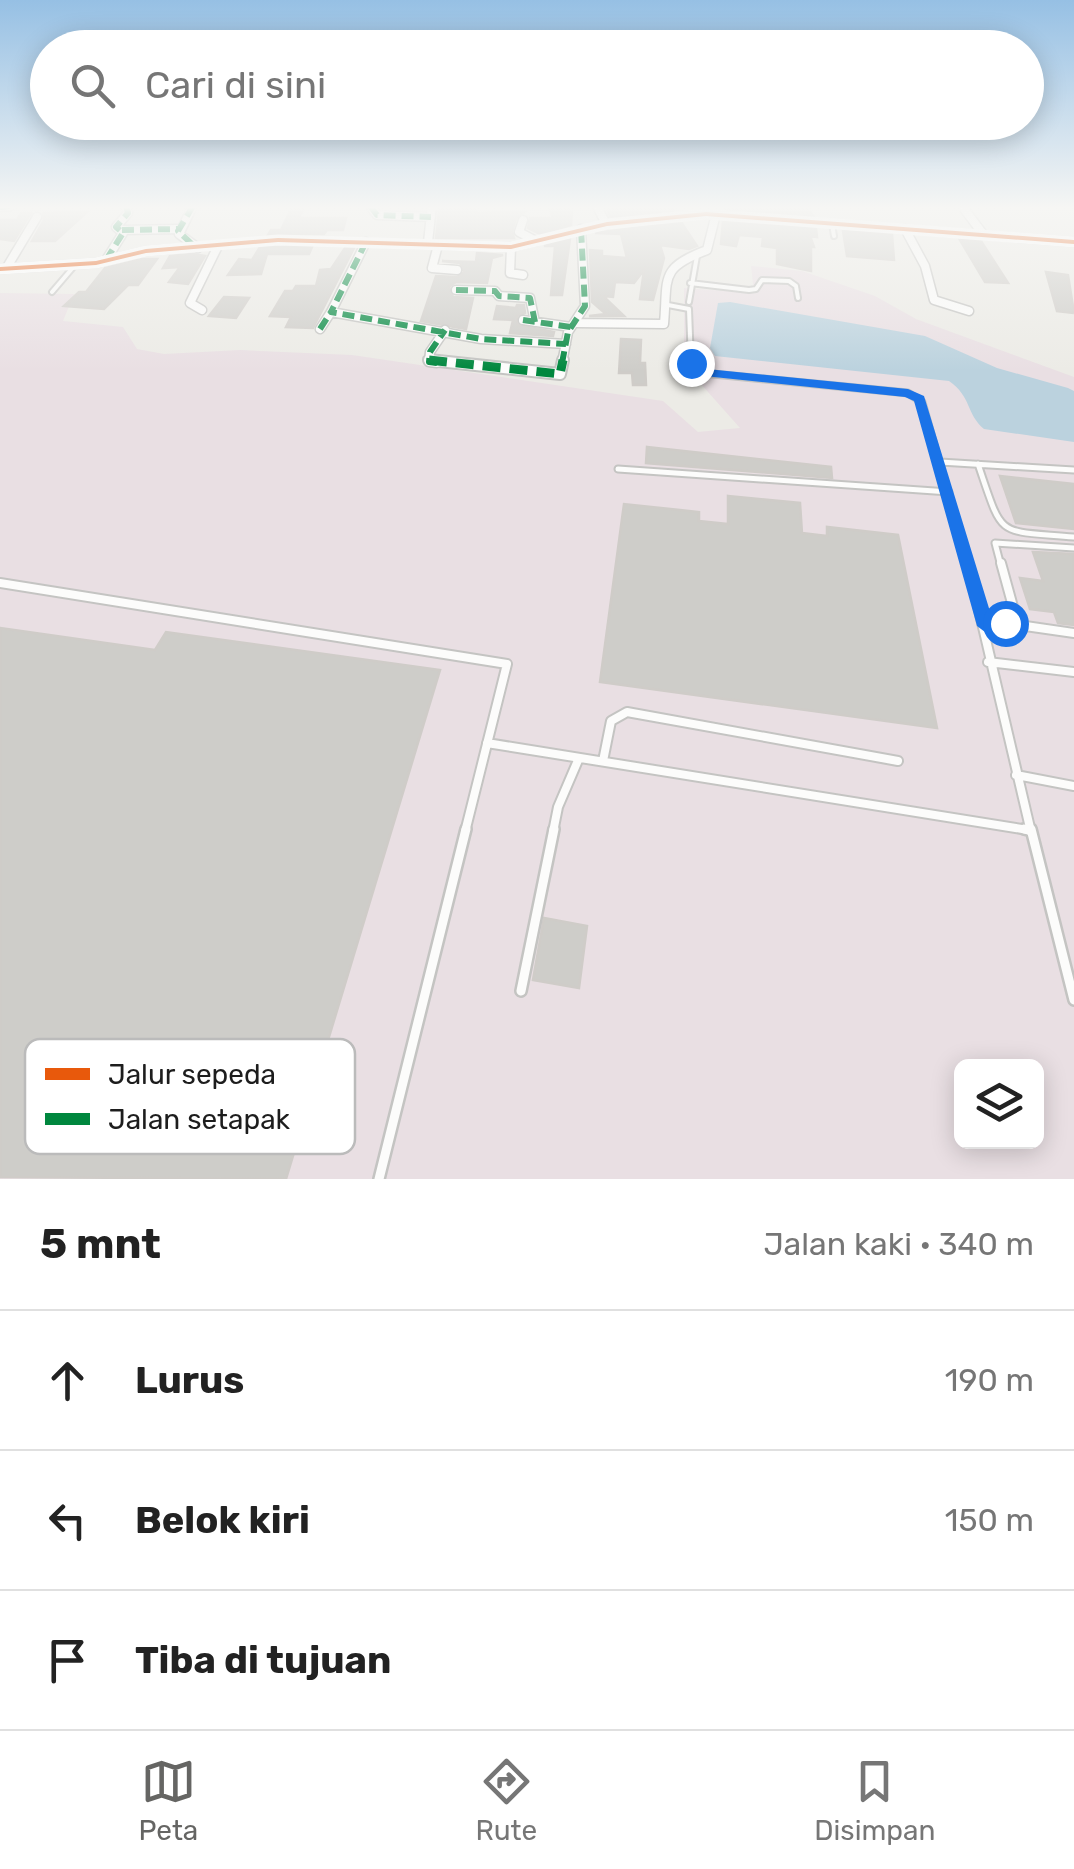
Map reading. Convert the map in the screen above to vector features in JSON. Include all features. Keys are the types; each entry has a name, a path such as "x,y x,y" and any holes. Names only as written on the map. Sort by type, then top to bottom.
{"street":[{"path":"4,268 98,261"},
{"path":"202,310 190,303 211,261"},
{"path":"320,329 356,261"},
{"path":"432,261 432,268 457,270"},
{"path":"510,261 510,273 524,275"},
{"path":"444,330 430,352 429,362 560,374 566,344 585,306 583,261"},
{"path":"522,320 574,325 660,325 665,323 668,305 668,272 678,261"},
{"path":"922,261 934,300 970,311"},
{"path":"456,290 495,291 499,296 530,298 536,322"},
{"path":"331,312 506,342 566,344"}],"lane":[{"path":"689,302 695,261"},
{"path":"52,292 76,264"},
{"path":"668,272 691,275"},
{"path":"690,283 749,290 756,289 762,280 785,281 796,286 798,298"},
{"path":"668,305 690,309 691,363 704,373 917,397 922,402 985,626 988,662 1074,1000"},
{"path":"940,462 1074,470"},
{"path":"978,464 998,524 1010,531 1074,537"},
{"path":"618,469 949,492"},
{"path":"1018,625 994,543 1074,548"},
{"path":"0,583 507,664 379,1179"},
{"path":"985,626 1018,625 1074,633"},
{"path":"988,662 1074,672"},
{"path":"603,761 611,721 627,712 898,760"},
{"path":"487,743 1028,830"},
{"path":"521,991 558,807 580,758"},
{"path":"1016,775 1074,786"}],"shaded area":[{"path":"751,266 802,271 875,296 916,319 1074,377 1074,1179 0,1179 0,293 74,294 63,321 123,327 137,349 164,354 240,350 352,355 663,401 698,432 740,428 684,365 684,288 754,293"}],"water":[{"path":"718,303 925,336 997,368 1068,388 1074,391 1074,442 984,429 962,393 949,381 715,356 710,348"}],"building":[{"path":"156,261 138,285 128,285 104,309 64,306 79,292 86,292 105,268"},
{"path":"167,261 202,261 188,284 169,282 180,267 163,268"},
{"path":"238,261 265,261 261,274 228,275"},
{"path":"336,261 347,261 313,328 286,327 291,317 270,316 285,291 293,291 296,286 316,286 320,270 331,269"},
{"path":"442,261 491,261 487,283 456,282 449,287 453,297 473,298 466,329 421,321 436,276 457,277 464,272 460,263"},
{"path":"554,261 567,261 562,295 551,295"},
{"path":"590,261 663,261 653,300 640,299 644,270 634,283 615,282 613,297 603,296 624,316 589,316 606,314 592,302"},
{"path":"811,261 811,271 777,264"},
{"path":"973,261 994,261 1008,283 985,282"},
{"path":"1046,272 1068,275 1074,313 1057,311"},
{"path":"224,297 249,298 236,318 209,316"},
{"path":"524,305 525,313 517,316 518,325 554,332 553,336 510,333 513,320 494,319 497,306"},
{"path":"621,339 641,340 640,363 645,363 646,385 633,385 632,373 619,373"},
{"path":"647,447 831,467 832,478 646,463"},
{"path":"1000,476 1074,484 1074,529 1016,523"},
{"path":"728,496 800,503 802,533 827,536 827,527 898,535 937,728 600,682 624,504 699,512 699,521 728,524"},
{"path":"1033,552 1074,554 1074,625 1058,623 1054,612 1030,609 1020,578 1043,581"},
{"path":"0,628 155,650 166,632 440,670 328,1039 25,1039 25,1154 294,1154 286,1179 0,1177"},
{"path":"544,918 587,926 579,988 533,980"}],"marked path":[{"path":"356,261 331,312 481,339 566,344"},
{"path":"445,330 430,352 429,362 560,374 568,332 585,306 583,261"},
{"path":"456,290 495,291 499,296 530,298 535,322"},
{"path":"320,329 331,312"},
{"path":"523,320 571,327"}],"cycle path":[{"path":"0,269 104,261"}],"route":[{"path":"691,363 704,373 908,393 920,399 985,626 1005,623"}]}
